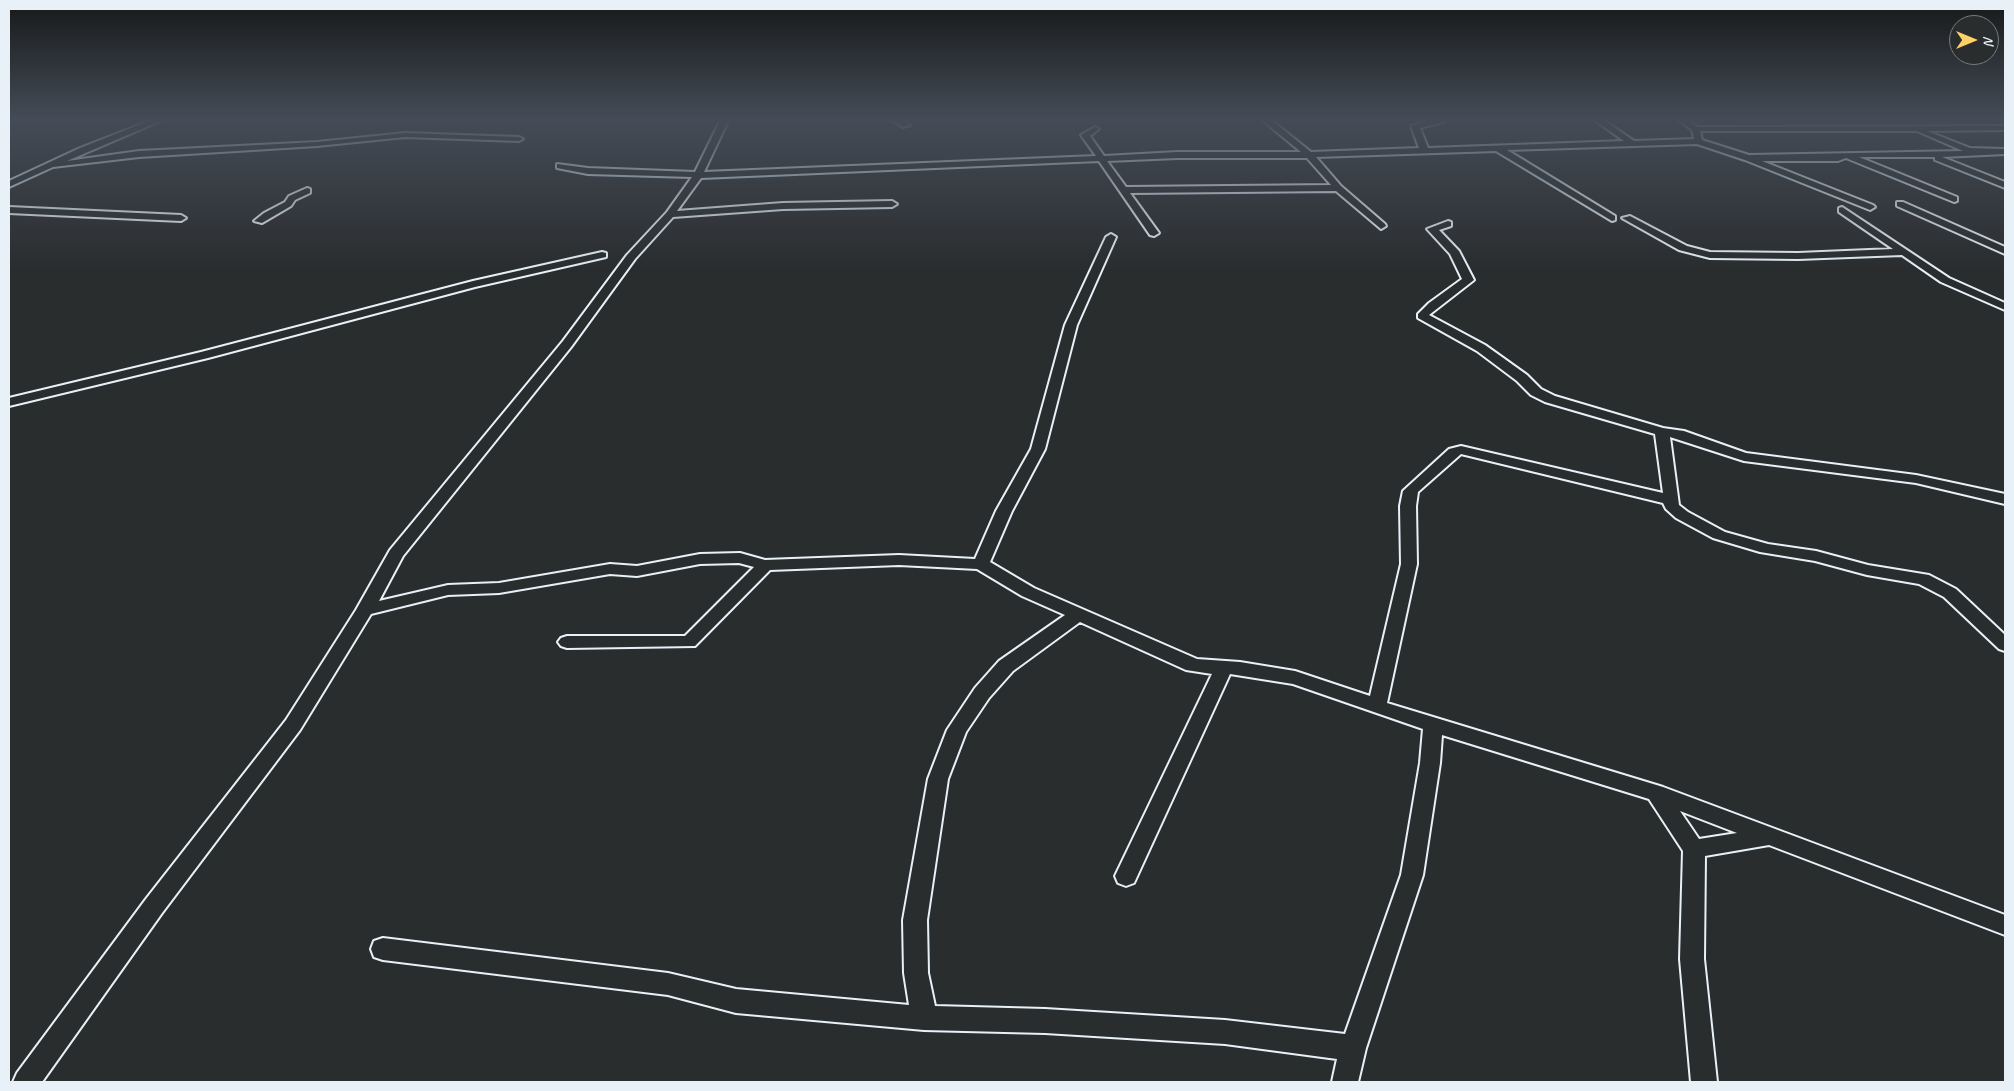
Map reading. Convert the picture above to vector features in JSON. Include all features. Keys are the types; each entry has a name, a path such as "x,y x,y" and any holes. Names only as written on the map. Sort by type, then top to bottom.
{"street":[{"path":"9,184 42,170"},
{"path":"582,170 698,175 836,170"},
{"path":"26,1082 154,906 293,725 366,610 396,554 566,344 632,258 670,214 700,170"},
{"path":"1111,170 1154,233"},
{"path":"1322,170 1338,188 1380,226"},
{"path":"1533,170 1612,218"},
{"path":"1778,170 1870,206"},
{"path":"1881,170 1954,199"},
{"path":"1967,170 2005,185"},
{"path":"1126,190 1338,188"},
{"path":"259,221 288,204 292,198 308,191"},
{"path":"670,214 784,206 892,204"},
{"path":"1900,204 2005,251"},
{"path":"9,210 181,218"},
{"path":"1842,210 1945,280 2005,307"},
{"path":"1627,218 1683,248 1710,255 1798,256 1905,252"},
{"path":"1448,224 1432,229 1454,253 1468,280 1432,305 1422,316 1488,353 1515,372 1536,392 1662,432 1680,434 1744,456 1916,479 2005,499"},
{"path":"981,564 1004,511 1038,449 1071,325 1111,237"},
{"path":"9,402 204,355 482,282 602,255"},
{"path":"1662,432 1671,506 1682,515 1719,535 1766,549 1816,556 1867,570 1923,579 1950,593 2005,645"},
{"path":"1377,706 1409,564 1408,506 1411,491 1454,452 1467,450 1671,500"},
{"path":"366,610 448,590 499,588 610,569 637,571 700,560 740,558 765,564 899,560 981,564 1028,592 1193,664 1240,668 1295,678 1433,725 1656,793 2005,926"},
{"path":"567,642 689,642 718,615 765,564"},
{"path":"924,1018 916,973 915,920 938,779 956,730 982,693 1006,666 1078,614"},
{"path":"1126,876 1224,668"},
{"path":"1345,1082 1353,1048 1412,875 1431,753 1433,725"},
{"path":"1656,793 1694,849 1692,959 1704,1082"},
{"path":"1694,849 1771,836"},
{"path":"383,949 668,984 736,1001 924,1018 1046,1021 1225,1032 1353,1048"}]}
